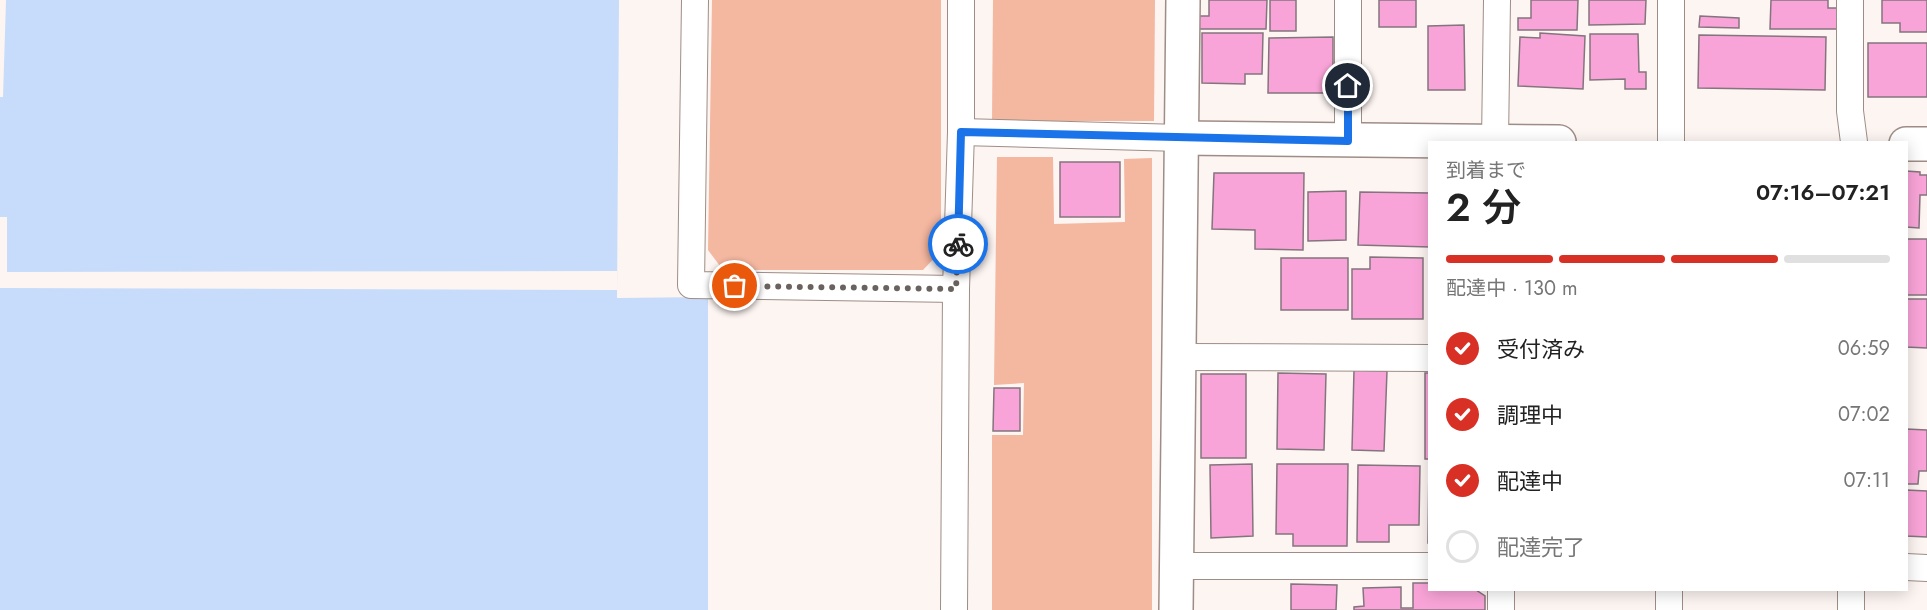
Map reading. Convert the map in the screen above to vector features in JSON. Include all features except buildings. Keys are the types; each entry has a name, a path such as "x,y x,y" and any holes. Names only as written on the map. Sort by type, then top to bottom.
{"street":[{"path":"695,0 691,285 956,289"},
{"path":"954,610 961,0"},
{"path":"1176,610 1183,0"},
{"path":"1348,0 1348,141"},
{"path":"1495,141 1497,0"},
{"path":"1671,0 1671,141"},
{"path":"1850,0 1850,111 1854,141"},
{"path":"961,132 1428,142"},
{"path":"1908,144 1927,144"},
{"path":"1178,357 1428,358"},
{"path":"1176,566 1428,566"},
{"path":"1908,567 1927,568"},
{"path":"1500,591 1501,610"},
{"path":"1669,591 1669,610"},
{"path":"1851,591 1851,610"}],"shaded area":[{"path":"712,0 941,0 941,251 923,270 723,270 708,250"},
{"path":"993,0 1155,0 1154,121 992,121"},
{"path":"997,157 1053,157 1054,224 1125,222 1124,159 1152,158 1152,610 992,610 992,435 1023,435 1024,383 994,385"}],"water":[{"path":"0,0 619,0 617,298 708,297 708,610 0,610"}],"pier":[{"path":"0,0 6,0 3,97 0,97"},
{"path":"0,217 7,217 7,272 617,271 617,290 0,288"}],"way so far":[{"path":"735,286 956,289 958,244"}],"route":[{"path":"958,244 961,132 1348,141 1348,86"}]}
